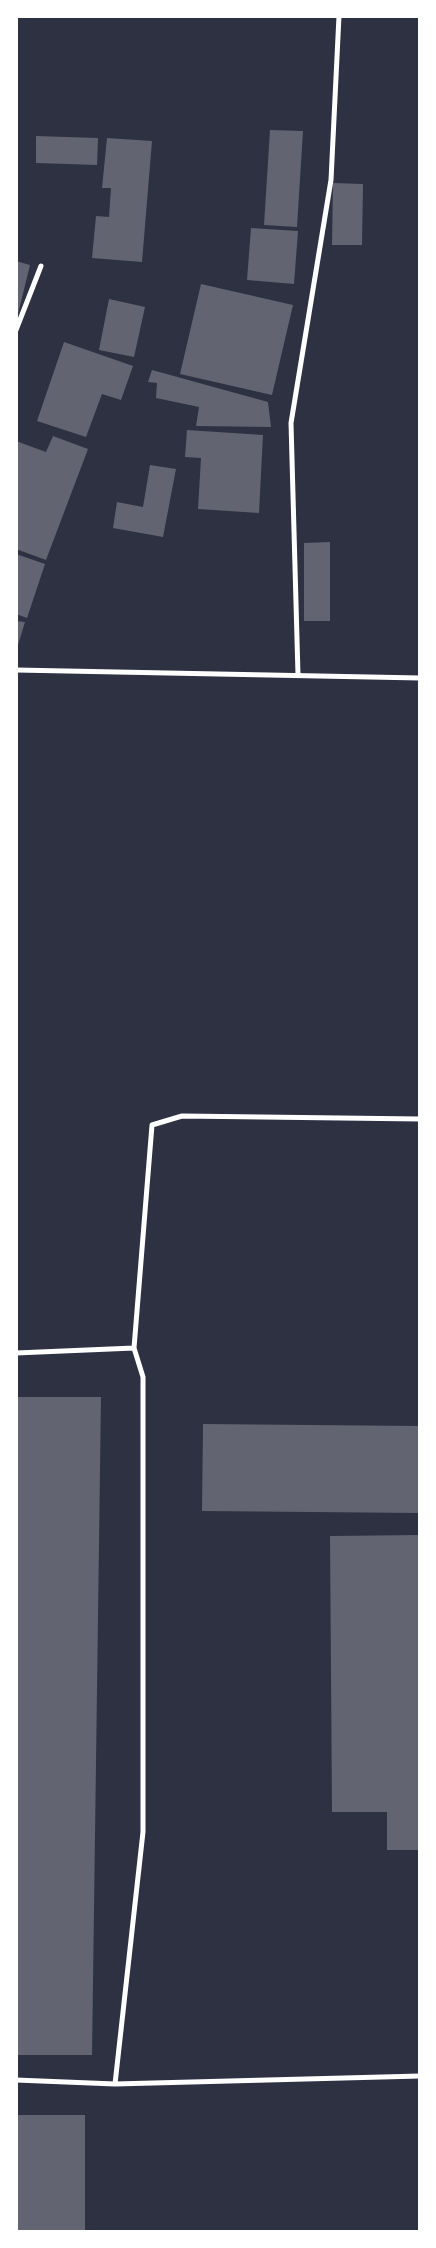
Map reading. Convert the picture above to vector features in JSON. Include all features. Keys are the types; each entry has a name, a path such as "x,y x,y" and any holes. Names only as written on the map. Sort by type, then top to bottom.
{"street":[{"path":"298,675 291,423 331,180 339,16"},
{"path":"16,330 41,266"},
{"path":"16,670 420,678"},
{"path":"115,2084 143,1832 143,1377 134,1348 152,1125 182,1116 420,1119"},
{"path":"16,1353 134,1348"},
{"path":"16,2080 115,2084 420,2076"}],"building":[{"path":"270,130 303,131 297,227 264,225"},
{"path":"36,136 98,138 97,165 36,163"},
{"path":"107,138 152,141 142,262 92,258 96,216 109,217 111,188 102,188"},
{"path":"333,183 363,184 362,245 332,245"},
{"path":"251,228 298,231 294,284 247,280"},
{"path":"16,261 30,265 17,318 16,317"},
{"path":"201,284 293,305 272,395 180,374"},
{"path":"109,299 145,307 134,357 99,350"},
{"path":"64,342 133,366 121,400 102,394 86,437 37,421"},
{"path":"152,370 268,402 271,427 196,426 199,407 156,398 157,383 148,382"},
{"path":"187,430 263,435 259,513 198,509 201,458 185,457"},
{"path":"53,436 88,449 46,560 16,549 16,441 46,452"},
{"path":"150,465 176,469 163,537 113,528 117,502 143,507"},
{"path":"330,542 330,621 304,621 304,543"},
{"path":"16,554 45,564 27,618 16,614"},
{"path":"16,621 25,622 17,648 16,648"},
{"path":"16,1397 101,1397 92,2055 16,2055"},
{"path":"203,1424 420,1426 420,1513 202,1511"},
{"path":"420,1535 420,1850 387,1850 387,1812 332,1812 330,1536"},
{"path":"16,2115 85,2115 85,2232 16,2232"}]}
